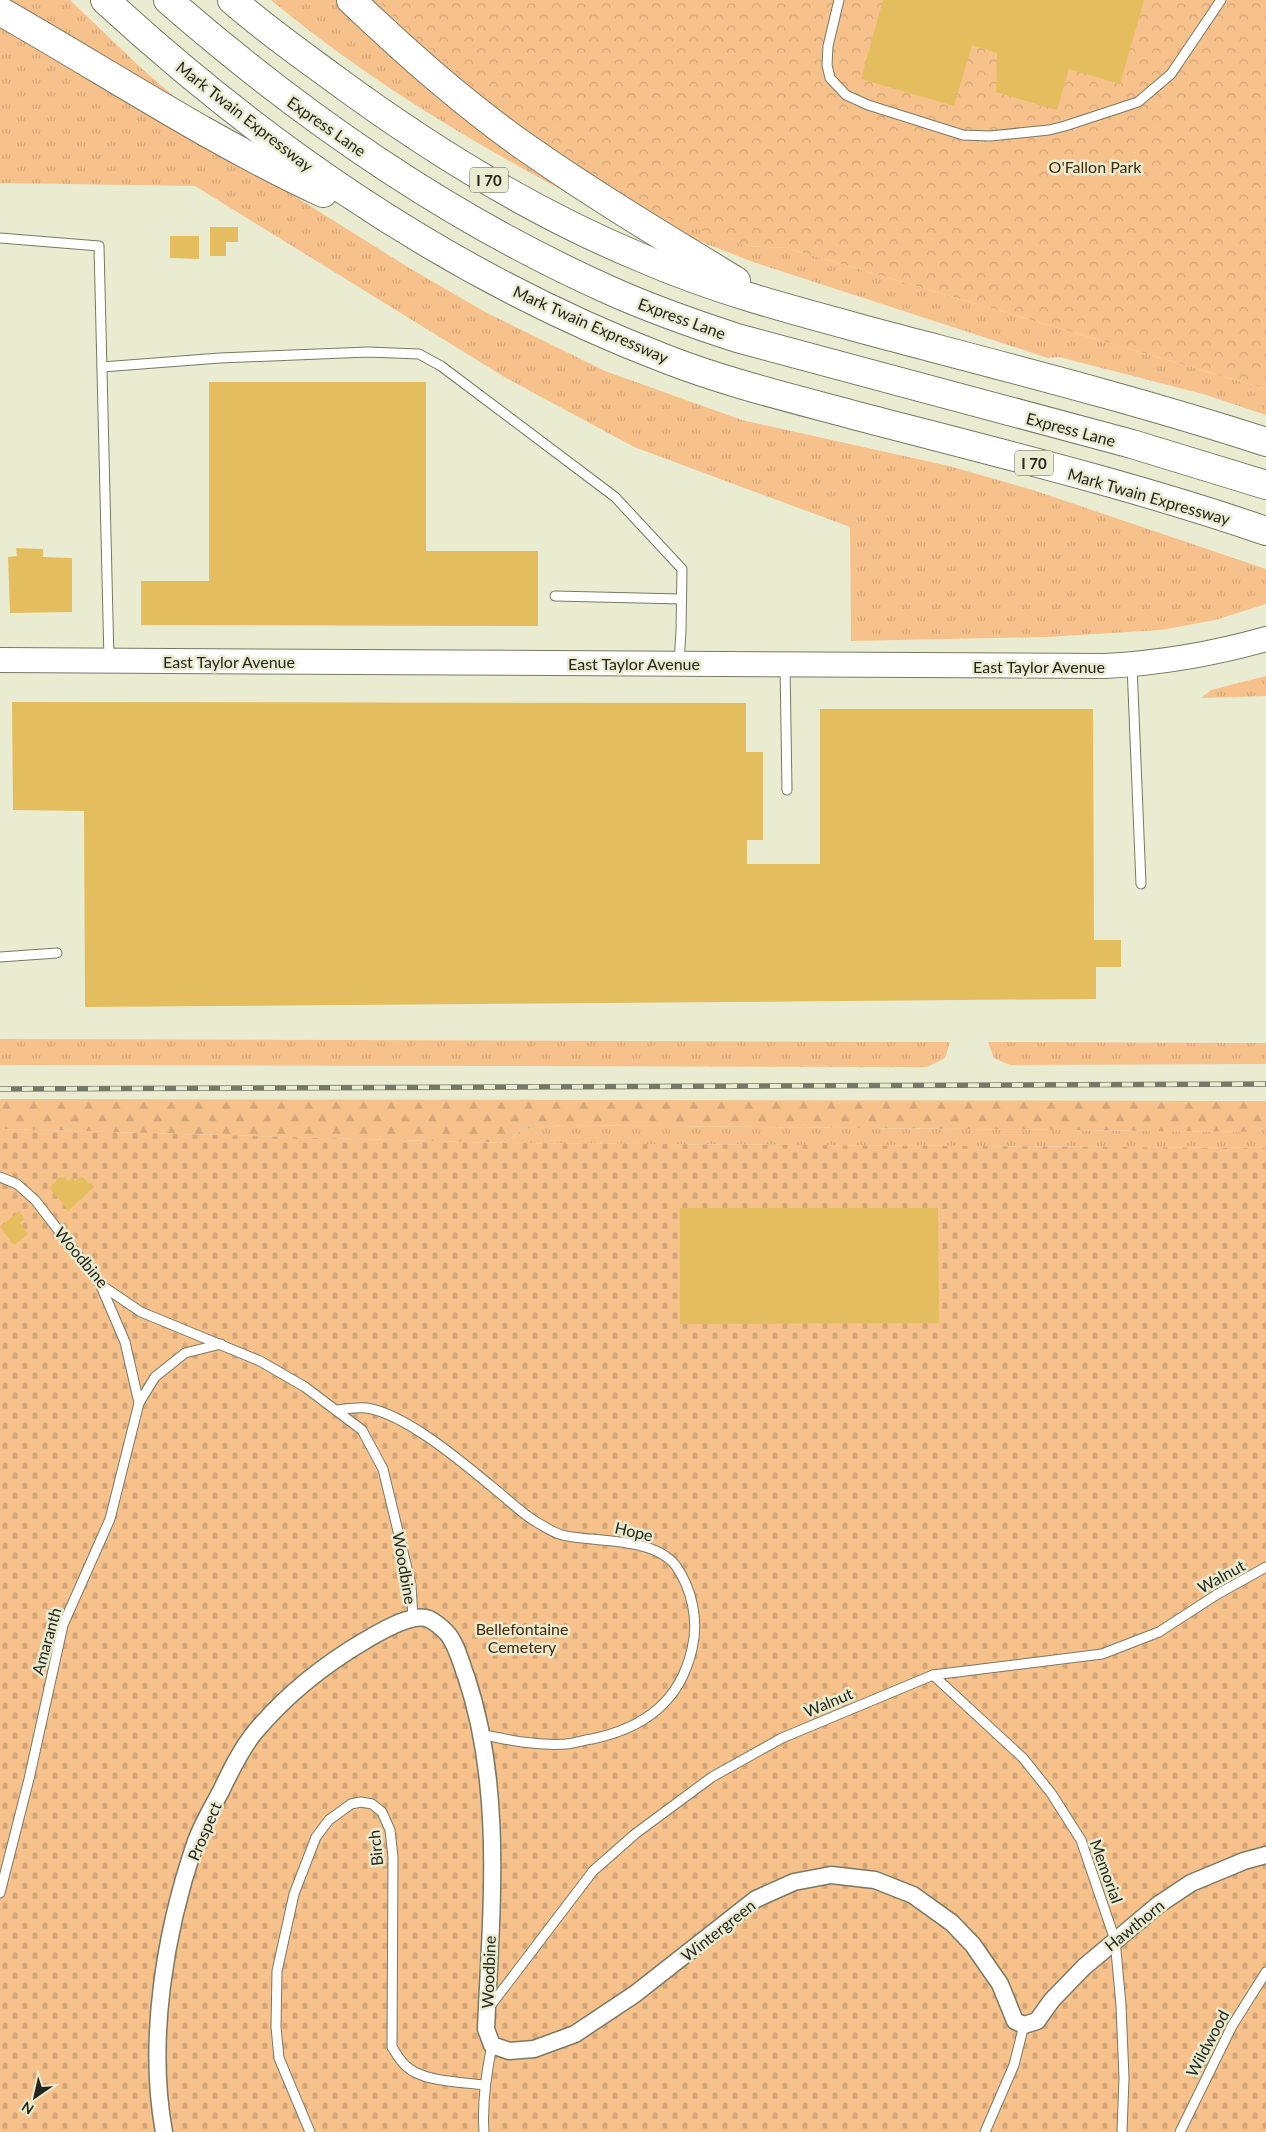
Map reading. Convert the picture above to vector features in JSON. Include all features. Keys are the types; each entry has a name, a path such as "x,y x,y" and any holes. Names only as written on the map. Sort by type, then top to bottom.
{"highway":[{"name":"Mark Twain Expressway","path":"105,0 197,82 322,175 421,238 540,304 602,333 668,360 732,382 1086,477 1266,530"},
{"name":"Express Lane","path":"168,0 262,79 372,158 488,228 549,261 610,290 673,316 737,338 1132,444 1266,485"},
{"name":"I 70","path":"232,0 297,52 359,97 440,150 522,200 581,231 642,259 706,283 776,305 1164,411 1266,442"},
{"path":"350,0 440,81 530,151 627,214 776,305"},
{"path":"0,11 75,53 211,136 315,189 421,238"}],"street":[{"name":"East Taylor Avenue","path":"0,660 1085,666 1132,664 1221,652 1266,639"},
{"name":"Woodbine","path":"413,1618 428,1619 448,1634 461,1662 473,1698 488,1776 493,1863 486,2029 492,2045"},
{"name":"Prospect","path":"164,2132 159,2106 156,2044 162,1988 172,1928 195,1842 228,1775 254,1732 292,1695 334,1659 380,1632 413,1618"},
{"name":"Hawthorn","path":"1024,2025 1036,2021 1052,2000 1084,1967 1158,1904 1191,1882 1244,1861 1266,1855"},
{"name":"Wintergreen","path":"492,2045 509,2050 534,2049 575,2034 635,1994 756,1899 794,1882 831,1875 875,1880 913,1895 952,1923 973,1944 1000,1984 1015,2021 1024,2025"}],"lane":[{"path":"839,0 828,46 827,64 830,78 846,95 868,105 963,135 990,136 1049,130 1138,102 1171,74 1221,0"},
{"path":"0,238 99,246 109,660"},
{"path":"102,367 220,358 368,352 419,354 441,366 615,497 682,569 679,664"},
{"path":"555,596 681,599"},
{"path":"785,664 787,790"},
{"path":"1132,664 1141,884"},
{"path":"0,957 57,953"},
{"name":"Woodbine","path":"0,1177 17,1184 35,1200 101,1285 141,1312 268,1365 305,1387 362,1430 383,1469 412,1585 413,1618"},
{"name":"Amaranth","path":"101,1285 125,1342 139,1403"},
{"name":"Amaranth","path":"0,1893 29,1779 63,1625 110,1519 139,1403 155,1377 185,1354 221,1344"},
{"name":"Hope","path":"337,1410 368,1408 408,1424 477,1474 534,1521 560,1535 601,1539 648,1548 674,1564 684,1580 691,1596 694,1640 682,1680 670,1698 657,1711 634,1725 612,1734 567,1744 524,1743 480,1734"},
{"name":"Walnut","path":"487,2011 593,1871 643,1828 712,1777 782,1738 933,1675 1102,1654 1159,1632 1216,1595 1266,1567"},
{"name":"Memorial","path":"933,1675 1022,1758 1051,1793 1080,1840 1115,1940 1122,2014 1124,2078 1122,2132"},
{"name":"Birch","path":"310,2132 279,2058 276,2027 277,1972 294,1894 316,1837 329,1820 352,1804 360,1802 372,1804 386,1818 390,1830 393,1857 392,2047 405,2066 416,2074 430,2078 484,2085"},
{"name":"Wildwood","path":"1180,2132 1232,2026 1266,1972"},
{"path":"985,2132 1014,2065 1024,2025"},
{"name":"Woodbine","path":"484,2132 484,2085 492,2045"}],"green space":[{"path":"3,0 70,0 141,68 199,118"},
{"path":"271,0 340,0 596,208 511,162 428,113 348,59"},
{"path":"363,0 378,0 399,23 744,246 787,248 1266,389 1266,415 1203,394 1059,357 1048,358 753,262 694,239 649,215 540,147"},
{"name":"O'Fallon Park","path":"378,0 1266,0 1266,389 787,248 745,246 662,216 526,132 399,23"},
{"path":"0,24 275,184 411,269 487,313 605,371 742,420 949,466 1033,490 1266,569 1266,604 1215,620 1161,630 1047,637 851,641 850,527 634,447 506,378 195,186 0,183"},
{"path":"1266,676 1266,696 1201,698 1211,690"},
{"path":"0,1039 950,1042 945,1058 927,1067 0,1065"},
{"path":"988,1042 1266,1043 1266,1064 1010,1065 994,1058"},
{"path":"0,1099 1266,1101 1266,1127 1253,1132 566,1125 523,1129 505,1143 0,1129"},
{"path":"566,1125 1253,1132 1266,1127 1266,1148 505,1143 523,1129"},
{"name":"Bellefontaine Cemetery","path":"0,1129 505,1143 1266,1148 1266,2132 0,2132"}],"building":[{"path":"883,0 1144,0 1120,84 1069,69 1057,110 996,92 997,53 972,45 954,106 861,79"},
{"path":"210,227 238,227 238,242 226,242 226,256 210,256"},
{"path":"170,236 199,236 199,259 170,258"},
{"path":"209,382 426,382 426,551 538,551 538,626 141,625 141,581 209,581"},
{"path":"16,548 43,549 43,557 72,558 72,612 10,613 8,557 17,556"},
{"path":"12,702 746,703 746,752 763,752 763,840 747,840 747,864 820,864 820,709 1093,709 1094,940 1121,940 1121,967 1096,967 1096,999 85,1007 84,811 13,810"},
{"path":"82,1176 89,1184 91,1182 94,1187 68,1211 50,1188 58,1178 65,1177 68,1181 72,1177 75,1181"},
{"path":"680,1208 938,1208 939,1323 680,1324"},
{"path":"19,1211 24,1219 20,1223 28,1234 14,1245 0,1227"}],"railway":[{"path":"0,1089 1266,1084"}]}
